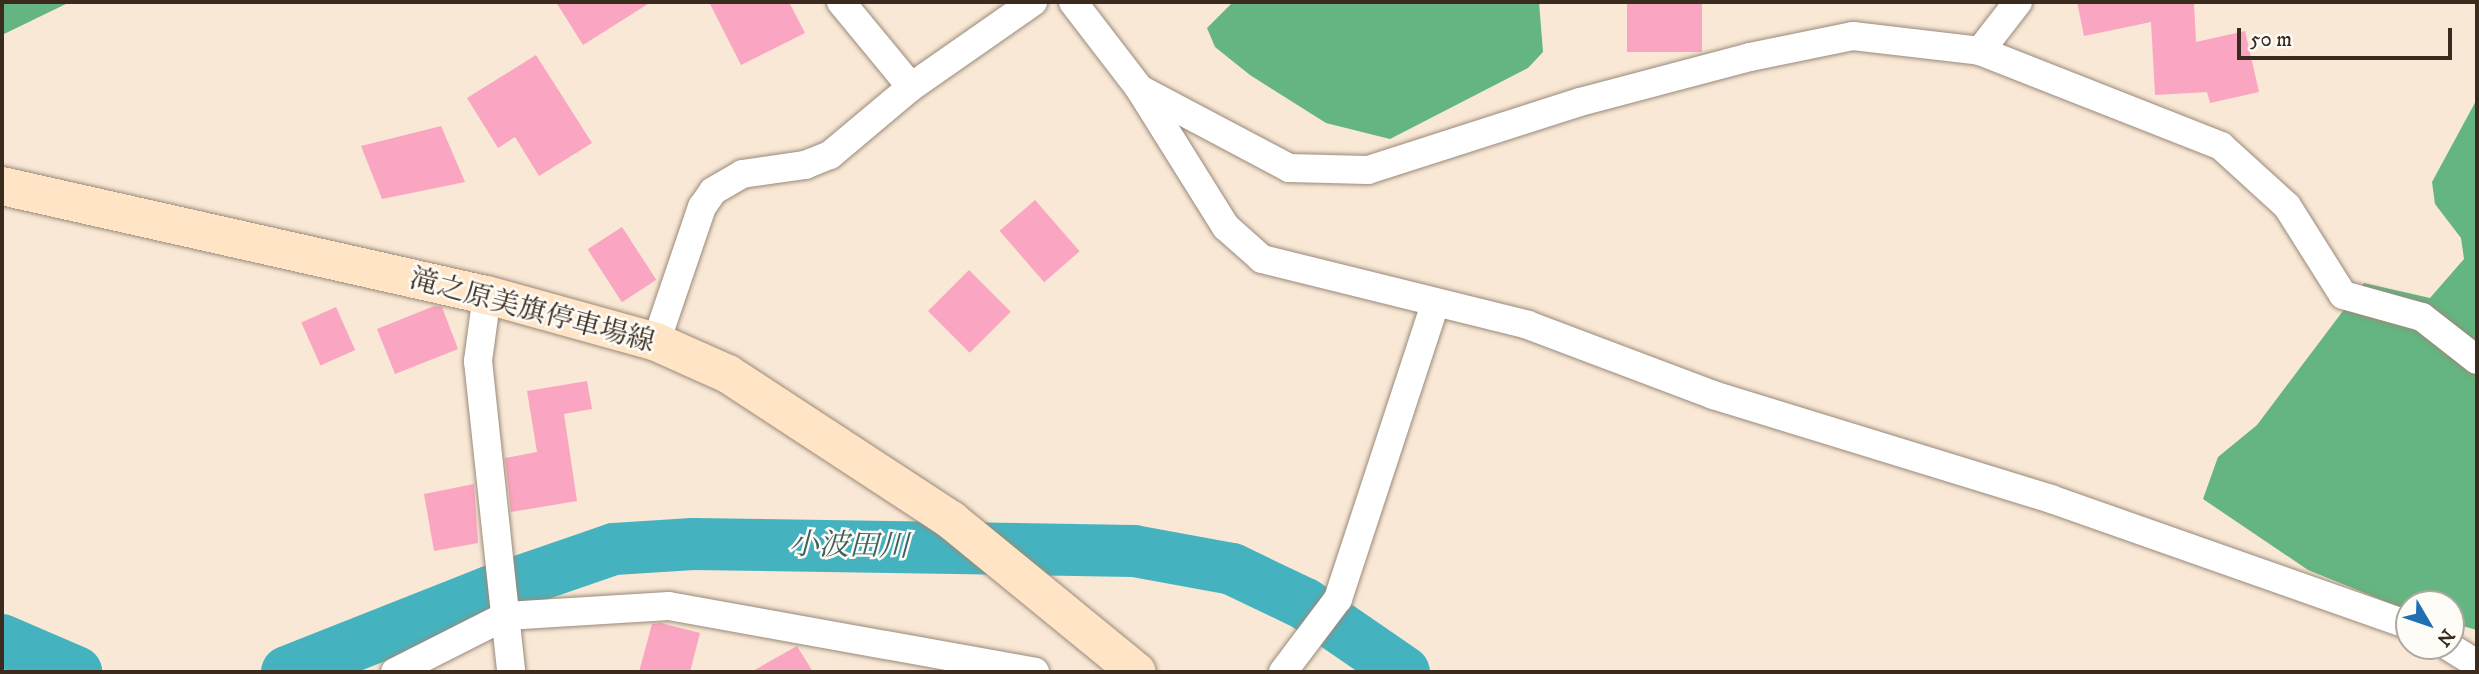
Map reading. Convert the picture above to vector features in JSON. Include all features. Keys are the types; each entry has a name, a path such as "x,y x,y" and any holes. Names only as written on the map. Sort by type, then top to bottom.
{"main road":[{"name":"滝之原美旗停車場線","path":"2,186 487,295 581,318 656,342 728,374 951,520 1032,590 1136,672"}],"street":[{"path":"841,2 911,87"},
{"path":"656,342 702,207 725,180 742,174 805,165 831,155 911,87 1033,2"},
{"path":"1073,2 1139,88 1226,227 1262,259 1528,325 1713,395 2051,499 2395,620"},
{"path":"1980,51 2018,2"},
{"path":"1139,88 1289,168 1368,170 1580,102 1750,57 1853,36 1980,51 2221,146 2287,206 2343,295 2422,317 2477,360"},
{"path":"487,295 478,361 511,672"},
{"path":"1283,672 1315,635 1338,598 1435,304"},
{"path":"395,672 506,610 669,607 1035,672"}],"green space":[{"path":"2,2 70,2 2,35"},
{"path":"1233,2 1539,2 1543,52 1528,68 1390,139 1326,123 1250,75 1215,47 1207,28"},
{"path":"2477,99 2477,630 2465,627 2465,590 2395,590 2395,605 2308,570 2203,499 2218,457 2257,425 2364,283 2430,298 2464,259 2461,238 2435,204 2432,182"}],"building":[{"path":"556,2 651,2 583,45"},
{"path":"709,2 789,2 805,33 741,65"},
{"path":"1627,2 1702,2 1702,52 1627,52"},
{"path":"2077,2 2194,3 2196,42 2245,31 2259,92 2210,103 2207,92 2155,95 2151,22 2084,36"},
{"path":"536,55 592,143 539,176 515,137 498,148 467,98"},
{"path":"441,126 465,182 382,199 361,146"},
{"path":"1035,200 1080,251 1044,282 1000,231"},
{"path":"622,227 656,280 622,302 588,249"},
{"path":"969,270 1011,312 970,353 928,311"},
{"path":"434,306 442,307 458,349 395,374 377,329"},
{"path":"336,307 355,350 320,365 301,322"},
{"path":"587,381 592,409 564,414 577,501 511,512 505,458 537,452 527,391"},
{"path":"474,484 478,543 434,551 424,494"},
{"path":"661,623 700,633 690,672 639,672 652,624"},
{"path":"797,646 813,672 751,672"}],"waterway":[{"name":"小波田川","path":"287,672 489,592 614,549 693,544 1134,551 1232,569 1305,604 1404,672"},
{"name":"小波田川","path":"2,640 76,672"}]}
